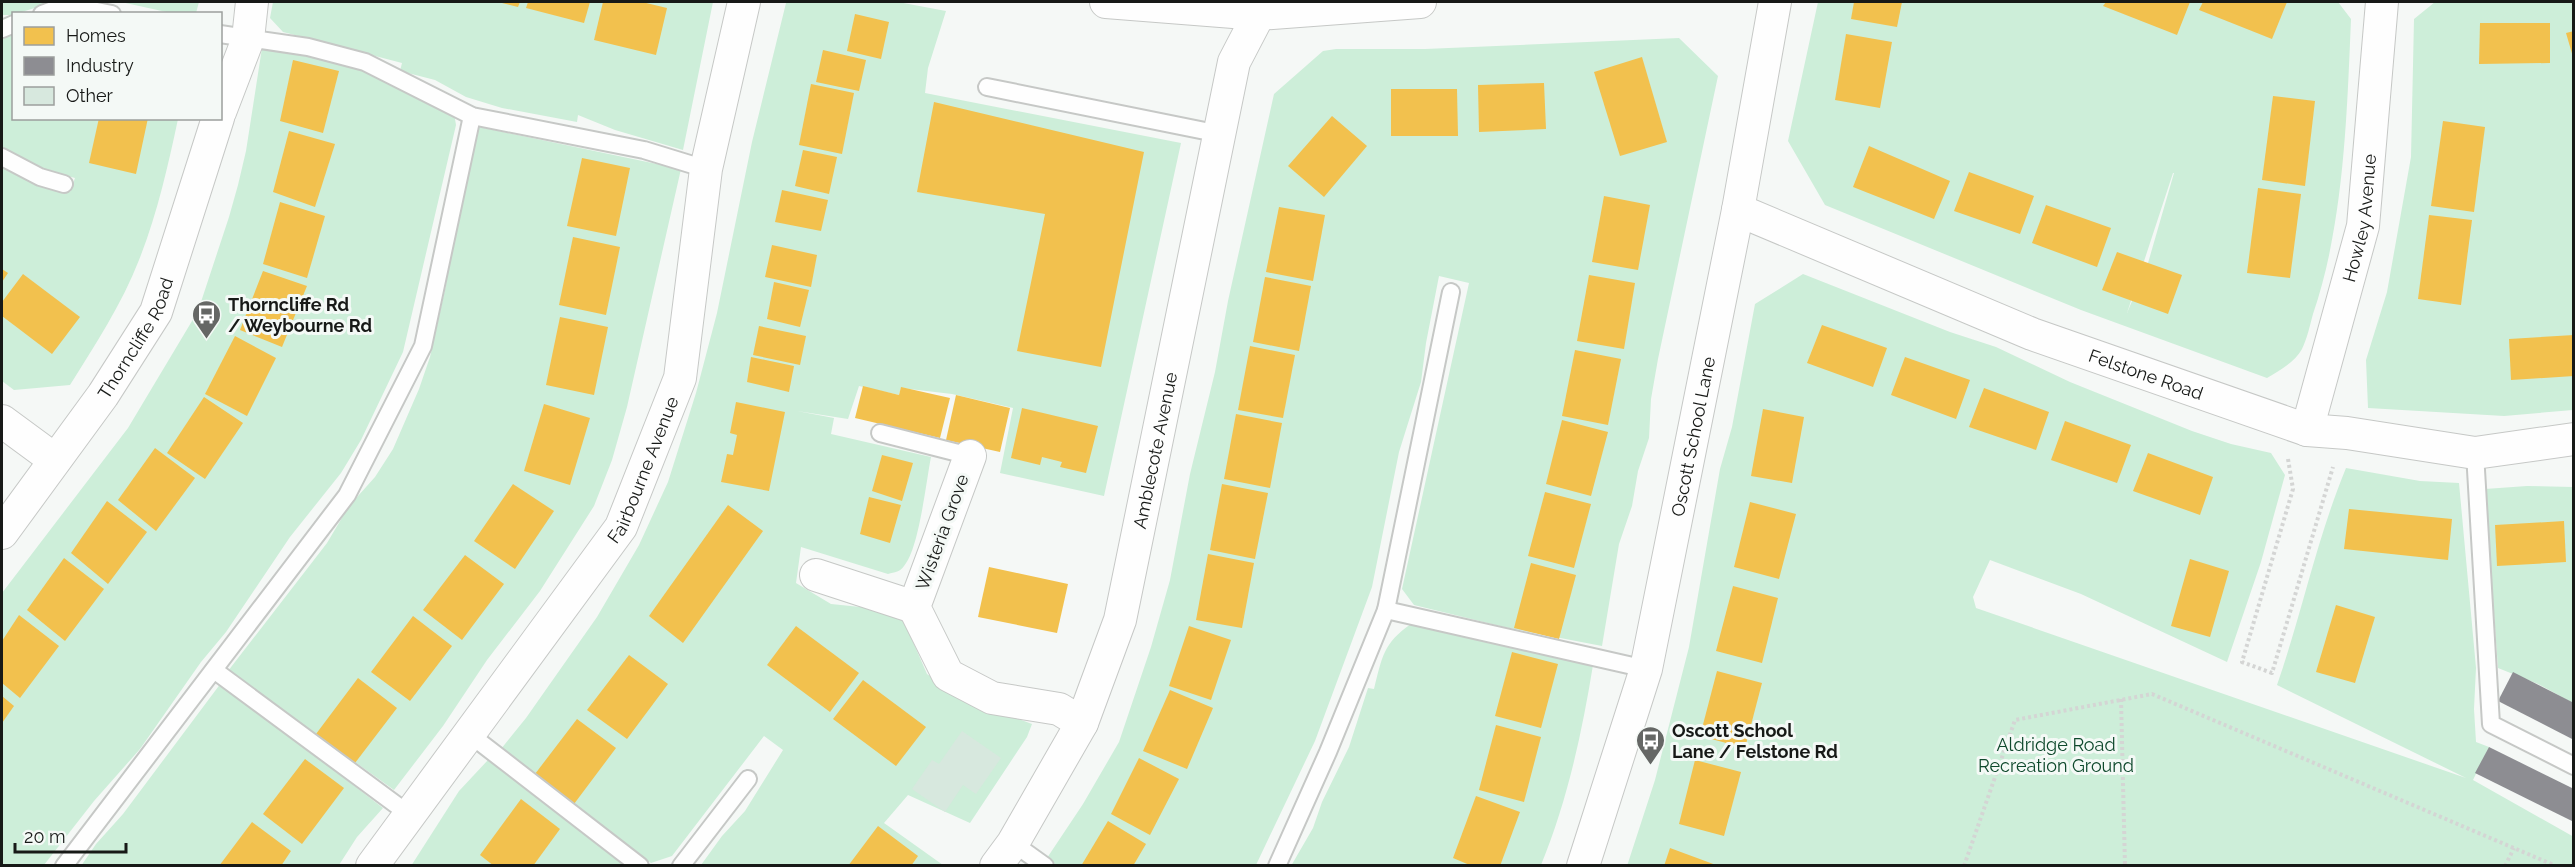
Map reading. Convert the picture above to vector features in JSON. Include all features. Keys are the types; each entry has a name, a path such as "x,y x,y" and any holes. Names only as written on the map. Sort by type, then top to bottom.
{"street":[{"path":"222,101 234,36 252,2"},
{"name":"Fairbourne Avenue","path":"372,866 621,527 680,378 706,169 744,2"},
{"path":"1106,2 1259,8 1420,2"},
{"name":"Oscott School Lane","path":"1583,866 1646,669 1738,210 1768,2"},
{"name":"Howley Avenue","path":"2294,425 2363,226 2382,2"},
{"name":"Amblecote Avenue","path":"1004,854 1082,723 1120,620 1234,62 1259,8"},
{"name":"Thorncliffe Road","path":"2,533 103,395 156,312 217,120"},
{"name":"Felstone Road","path":"1738,210 2032,334 2294,425 2475,453 2574,439"},
{"path":"2,421 56,460"},
{"name":"Wisteria Grove","path":"914,607 970,456"},
{"name":"Wisteria Grove","path":"816,575 914,607 948,675 992,698 1059,709 1082,723"}],"lane":[{"path":"47,12 66,5 102,12"},
{"path":"234,36 308,47 365,62 472,116 644,150 706,169"},
{"path":"987,87 1220,134"},
{"path":"64,866 347,495 423,346 472,116"},
{"path":"2,158 40,177 64,184"},
{"path":"1277,866 1328,752 1386,610 1451,292"},
{"path":"880,433 970,456"},
{"path":"2475,453 2491,724 2574,766"},
{"path":"1386,610 1646,669"},
{"path":"214,670 410,815"},
{"path":"468,733 640,866"},
{"path":"681,866 748,779"},
{"path":"1004,854 1045,866"}],"path":[{"path":"2294,425 2294,489 2242,663 2272,673 2332,468 2347,433"},
{"path":"1964,866 2015,720 2152,694 2556,866"},
{"path":"2121,699 2126,866"},
{"path":"2505,866 2514,848"}],"green space":[{"path":"2,2 54,2 22,12 12,12 12,15 2,15"},
{"path":"121,2 199,2 196,12 166,12"},
{"path":"273,2 713,2 683,150 615,130 578,115 577,122 502,108 466,97 435,80 400,71 402,63 283,32 270,18"},
{"path":"898,2 946,11 928,68 925,93 1181,143 1104,496 1000,473 1013,408 952,394 901,388 899,395 859,386 848,419 797,411 834,418 831,434 931,457 918,531 909,557 902,568 888,574 801,547 796,583 831,604 890,610 903,619 927,674 964,699 1032,724 1027,737 970,823 908,795 884,823 943,865 701,865 722,836 745,811 783,750 764,736 672,856 651,863 501,749 526,718 597,617 639,545 668,482 696,393 717,313 752,142 786,3"},
{"path":"1818,2 2338,2 2351,19 2348,93 2338,206 2323,279 2302,349 2291,362 2267,378 2081,310 1825,205 1788,141","holes":["2174,173 2148,263 2127,313"]},
{"path":"2435,2 2573,2 2573,410 2504,416 2368,408 2366,360 2387,292 2411,157 2414,19"},
{"path":"12,34 12,120 178,120 162,190 132,276 116,308 70,385 14,390 2,381 2,166 36,182 70,192 75,178 42,169 2,148 2,39"},
{"path":"1679,38 1718,76 1658,359 1651,399 1649,438 1638,471 1632,506 1619,544 1602,646 1504,627 1414,605 1402,589 1469,283 1439,276 1421,382 1399,452 1372,587 1315,741 1256,865 1058,866 1047,858 1083,804 1119,742 1151,647 1170,580 1190,474 1215,372 1228,301 1274,94 1323,51 1336,49 1425,49"},
{"path":"262,48 351,65 454,113 456,125 403,352 361,440 341,473 290,537 226,632 201,662 140,749 94,801 44,865 2,866 2,593 128,428 198,311 238,185 246,151"},
{"path":"479,127 681,169 627,407 612,460 594,506 540,591 487,660 443,726 394,790 228,671 327,543 349,506 375,477 393,449 430,357 446,285 449,251"},
{"name":"Aldridge Road Recreation Ground","path":"1803,274 1950,332 1996,347 2070,382 2192,431 2231,444 2271,453 2285,475 2261,562 2227,662 2081,594 1990,560 1973,597 1976,608 2466,778 2277,685 2326,521 2346,468 2420,481 2459,483 2476,668 2474,709 2476,742 2489,747 2473,780 2574,837 2573,866 1627,866 1655,780 1689,647 1720,469 1732,427 1755,304"},
{"path":"2527,486 2573,487 2573,703 2538,684 2498,668 2485,489"},
{"path":"1411,624 1593,665 1573,767 1559,817 1541,865 1291,866 1313,828 1322,802 1349,747 1368,688 1374,689 1385,652 1395,638"},
{"path":"221,683 383,808 357,837 339,865 81,866 96,844 123,814"},
{"path":"488,760 639,865 411,866 459,791"}],"building: Homes":[{"path":"498,2 520,2 518,7"},
{"path":"528,2 590,2 584,23 526,8"},
{"path":"603,2 642,2 667,8 656,55 594,40"},
{"path":"1854,2 1902,2 1897,27 1851,19"},
{"path":"2106,2 2190,2 2177,35 2103,6"},
{"path":"2203,2 2287,2 2272,39 2199,10"},
{"path":"855,14 889,22 881,59 847,51"},
{"path":"2480,23 2550,23 2550,63 2479,64"},
{"path":"2574,31 2574,57 2573,57 2566,33"},
{"path":"1846,34 1892,42 1880,108 1835,100"},
{"path":"823,50 866,60 859,91 816,82"},
{"path":"1642,57 1667,142 1620,156 1594,72"},
{"path":"293,60 339,71 323,133 280,121"},
{"path":"1544,83 1546,129 1479,132 1478,85"},
{"path":"811,84 854,93 842,154 799,145"},
{"path":"1391,89 1457,89 1458,136 1391,136"},
{"path":"2273,96 2315,101 2305,186 2262,180"},
{"path":"934,102 1144,152 1101,367 1017,351 1045,214 917,192"},
{"path":"1332,116 1367,146 1324,197 1288,166"},
{"path":"99,120 148,120 136,174 89,163"},
{"path":"2443,121 2485,127 2474,212 2431,206"},
{"path":"289,131 335,144 315,207 273,192"},
{"path":"1869,146 1950,181 1934,219 1853,187"},
{"path":"803,150 837,157 829,194 795,186"},
{"path":"582,158 630,168 616,236 567,226"},
{"path":"1969,172 2034,196 2020,234 1954,211"},
{"path":"2258,188 2301,194 2290,278 2247,273"},
{"path":"782,190 828,200 821,231 775,222"},
{"path":"1604,196 1650,205 1638,270 1592,262"},
{"path":"280,202 325,216 307,278 263,264"},
{"path":"2046,205 2111,228 2097,267 2032,243"},
{"path":"1279,207 1325,215 1313,281 1266,272"},
{"path":"2429,215 2472,220 2461,305 2418,299"},
{"path":"573,237 620,247 606,315 559,305"},
{"path":"772,245 817,255 811,287 765,277"},
{"path":"2117,252 2182,275 2168,314 2102,290"},
{"path":"2,269 8,273 2,282"},
{"path":"263,271 307,286 282,347 240,330"},
{"path":"23,274 80,317 52,354 2,316 2,302"},
{"path":"1589,275 1635,283 1624,349 1577,341"},
{"path":"1265,277 1311,286 1299,351 1253,342"},
{"path":"774,282 809,290 800,327 767,319"},
{"path":"560,317 608,327 594,395 546,385"},
{"path":"1822,325 1887,348 1873,387 1807,363"},
{"path":"759,326 806,336 800,365 753,355"},
{"path":"2574,335 2574,376 2511,380 2509,339"},
{"path":"235,336 276,358 247,416 205,394"},
{"path":"1250,346 1295,355 1283,418 1238,410"},
{"path":"1575,350 1621,359 1608,425 1562,416"},
{"path":"751,357 794,366 789,392 747,382"},
{"path":"1905,357 1970,380 1956,419 1891,395"},
{"path":"863,386 899,395 901,387 950,398 940,438 855,418"},
{"path":"1984,388 2049,412 2036,450 1969,427"},
{"path":"956,395 1010,408 1000,452 946,440"},
{"path":"204,397 243,423 205,479 167,453"},
{"path":"736,402 785,412 769,491 721,482 727,454 733,455 737,435 730,433"},
{"path":"544,404 590,418 570,485 524,471"},
{"path":"1022,408 1098,426 1086,473 1060,467 1062,462 1042,457 1040,465 1011,458"},
{"path":"1763,409 1804,417 1792,483 1751,476"},
{"path":"1236,414 1282,423 1270,488 1224,479"},
{"path":"1562,420 1608,432 1591,496 1546,484"},
{"path":"2065,421 2131,445 2117,483 2051,460"},
{"path":"155,448 195,478 156,531 118,500"},
{"path":"2148,453 2213,477 2200,515 2133,491"},
{"path":"882,455 913,463 902,501 872,491"},
{"path":"513,484 554,511 515,569 474,541"},
{"path":"1222,484 1268,493 1255,559 1210,550"},
{"path":"1545,492 1591,504 1574,568 1528,556"},
{"path":"869,497 901,505 890,543 860,534"},
{"path":"107,501 147,532 108,584 71,553"},
{"path":"1750,502 1796,514 1779,579 1734,567"},
{"path":"728,505 763,531 683,643 649,616"},
{"path":"2349,509 2452,519 2448,560 2344,549"},
{"path":"2564,521 2566,562 2497,566 2495,525"},
{"path":"1208,554 1254,563 1242,628 1196,620"},
{"path":"465,555 504,584 462,640 423,610"},
{"path":"64,558 104,589 65,641 27,610"},
{"path":"2190,559 2229,571 2210,637 2171,626"},
{"path":"1531,563 1576,575 1559,639 1514,628"},
{"path":"989,567 1068,584 1057,633 978,617"},
{"path":"1733,586 1778,598 1762,663 1716,651"},
{"path":"2336,605 2375,617 2355,683 2316,672"},
{"path":"19,615 59,646 20,698 2,683 2,641"},
{"path":"413,616 452,646 410,701 371,672"},
{"path":"796,626 859,673 830,712 767,665"},
{"path":"1189,626 1231,640 1211,700 1169,686"},
{"path":"1512,652 1558,664 1541,728 1495,716"},
{"path":"629,655 668,684 627,739 587,710"},
{"path":"1717,671 1762,683 1745,748 1700,736"},
{"path":"358,678 397,708 355,763 316,734"},
{"path":"863,680 926,727 896,766 833,719"},
{"path":"1170,690 1213,708 1187,769 1143,751"},
{"path":"2,696 14,706 2,723"},
{"path":"577,719 616,748 574,804 535,774"},
{"path":"1496,725 1541,737 1524,802 1479,790"},
{"path":"1139,758 1179,779 1150,835 1111,814"},
{"path":"305,759 344,788 302,844 263,814"},
{"path":"1695,760 1741,772 1724,836 1679,824"},
{"path":"1476,796 1520,812 1500,866 1472,866 1453,858"},
{"path":"521,799 560,829 533,866 494,866 480,855"},
{"path":"1108,821 1146,844 1133,866 1081,866"},
{"path":"252,822 291,851 281,866 219,866"},
{"path":"878,826 918,856 911,866 848,866"},
{"path":"1670,848 1716,865 1716,866 1664,866"}],"building: Industry":[{"path":"2513,672 2574,703 2574,740 2498,701"},
{"path":"2489,747 2574,789 2574,822 2475,773"}],"building: Other":[{"path":"962,731 1001,758 976,794 963,785 945,812 912,789 932,760 939,764"}],"place":[{"name":"Thorncliffe Rd / Weybourne Rd","path":"207,340"},
{"name":"Oscott School Lane / Felstone Rd","path":"1651,766"}]}
